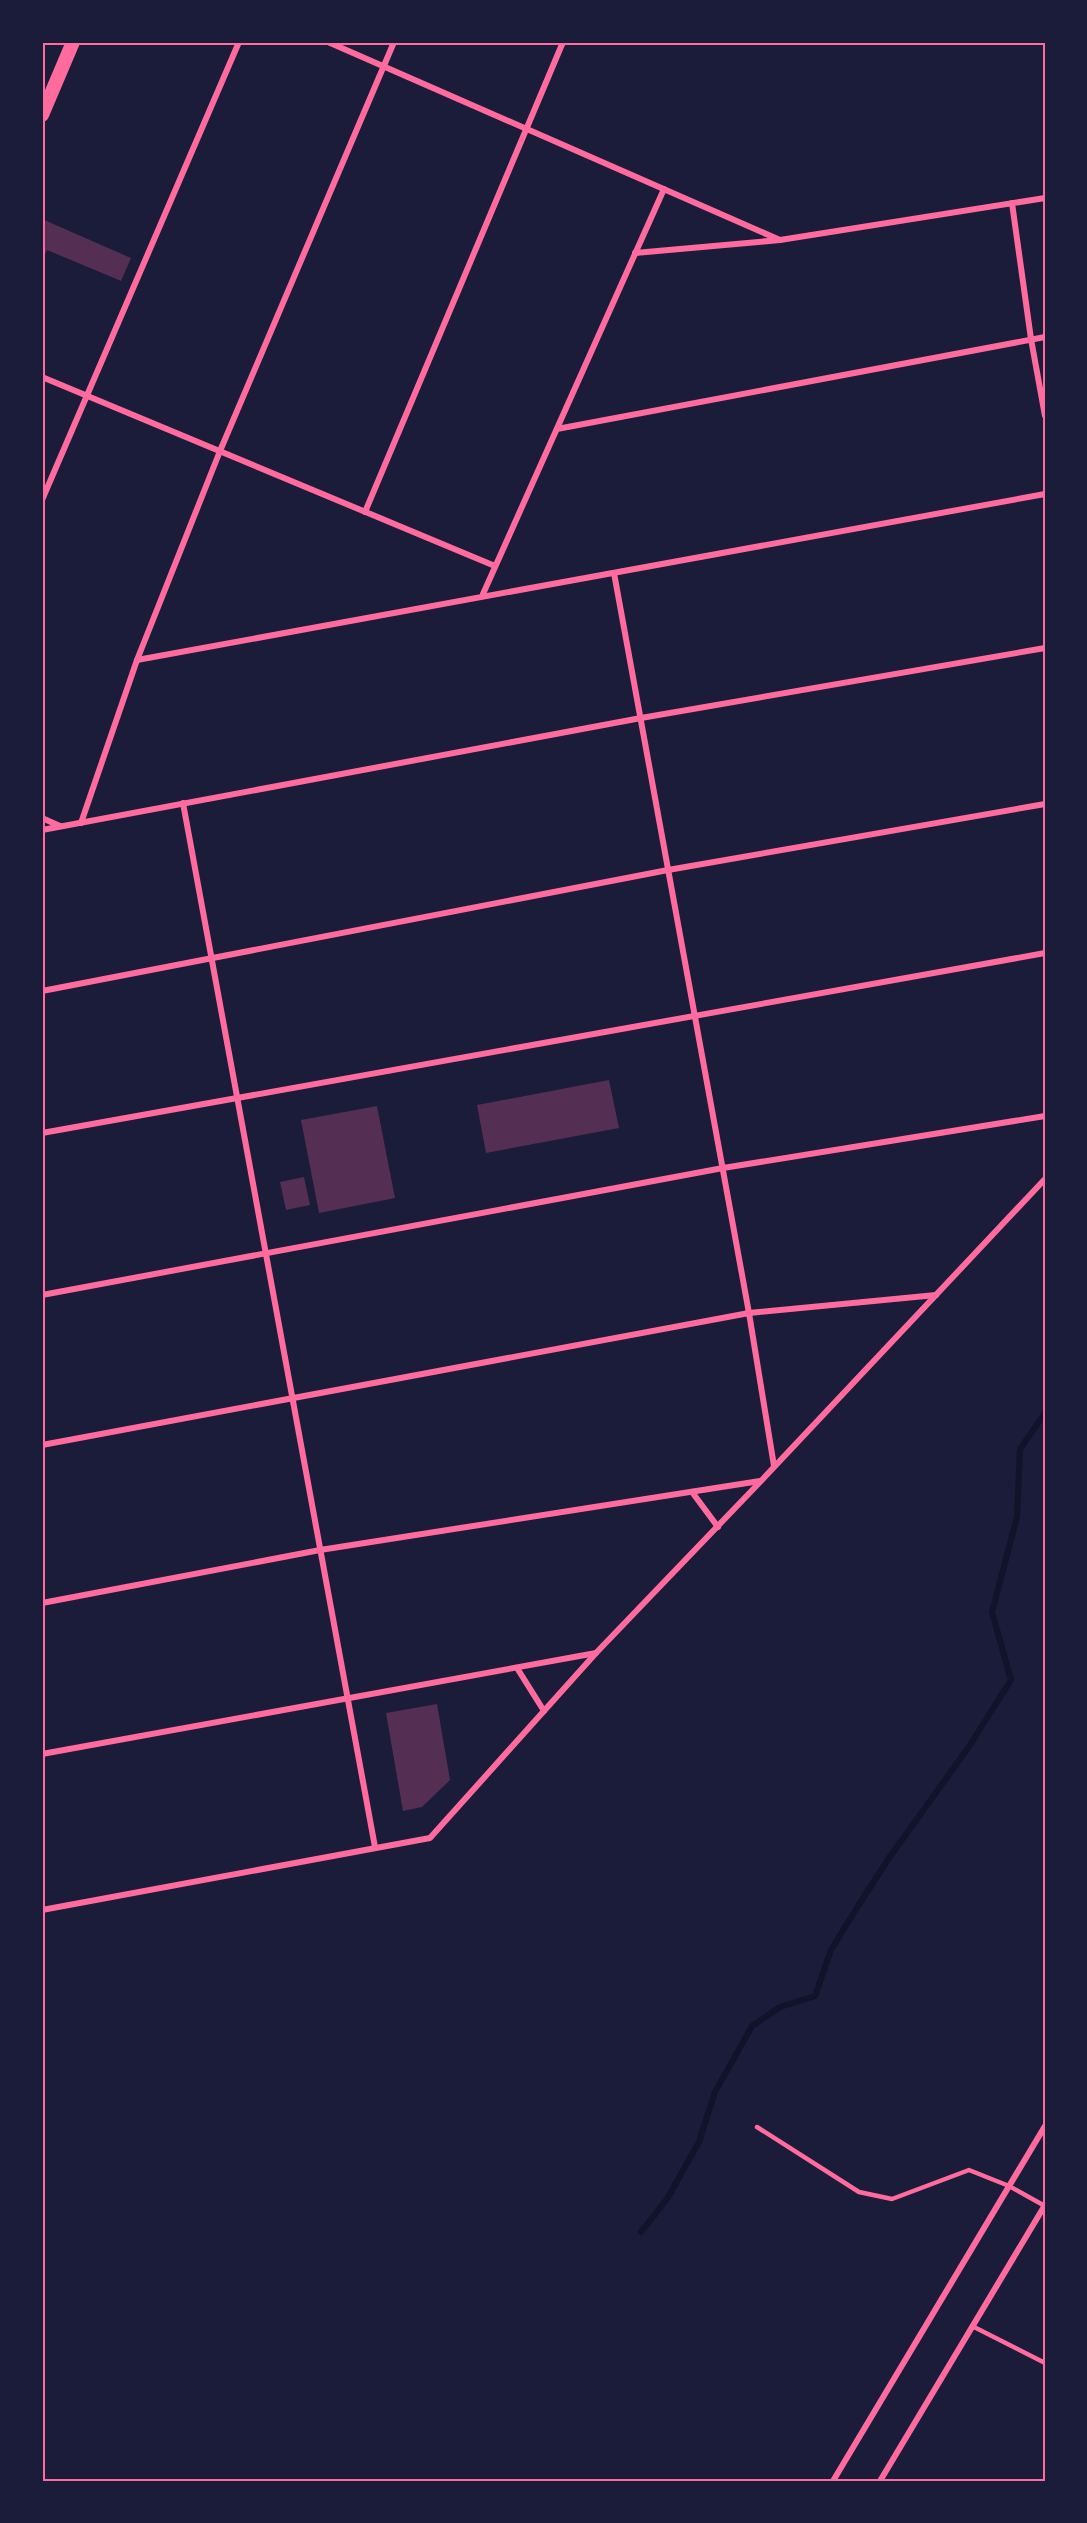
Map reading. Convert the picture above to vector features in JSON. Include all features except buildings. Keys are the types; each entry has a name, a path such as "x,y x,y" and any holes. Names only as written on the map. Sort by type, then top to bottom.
{"main road":[{"path":"42,115 73,42"}],"street":[{"path":"42,500 239,42"},
{"path":"328,42 780,240"},
{"path":"81,823 137,660 220,451 394,42"},
{"path":"365,512 563,42"},
{"path":"483,594 664,189"},
{"path":"635,253 780,240 1045,198"},
{"path":"1012,204 1031,339 1045,416"},
{"path":"557,429 1045,337"},
{"path":"42,377 495,566"},
{"path":"137,660 483,594 614,573 1045,494"},
{"path":"614,573 749,1313 774,1466"},
{"path":"42,830 640,718 1045,648"},
{"path":"183,803 375,1847"},
{"path":"42,992 668,870 1045,804"},
{"path":"42,818 61,826"},
{"path":"42,1133 1045,953"},
{"path":"42,1295 723,1168 1045,1116"},
{"path":"42,1910 430,1838 596,1653 718,1527 1045,1179"},
{"path":"42,1445 749,1313 936,1294"},
{"path":"42,1603 321,1550 761,1481"},
{"path":"693,1492 718,1527"},
{"path":"42,1754 596,1653"},
{"path":"517,1668 544,1711"},
{"path":"833,2481 1045,2126"},
{"path":"880,2481 1045,2206"}],"lane":[{"path":"757,2127 859,2192 892,2199 969,2170 1009,2186 1045,2206"},
{"path":"972,2326 1045,2363"}],"waterway":[{"path":"641,2232 667,2199 699,2142 715,2092 752,2026 780,2007 815,1996 831,1950 858,1906 889,1858 968,1748 1011,1680 992,1612 1017,1517 1020,1449 1045,1413"}]}
